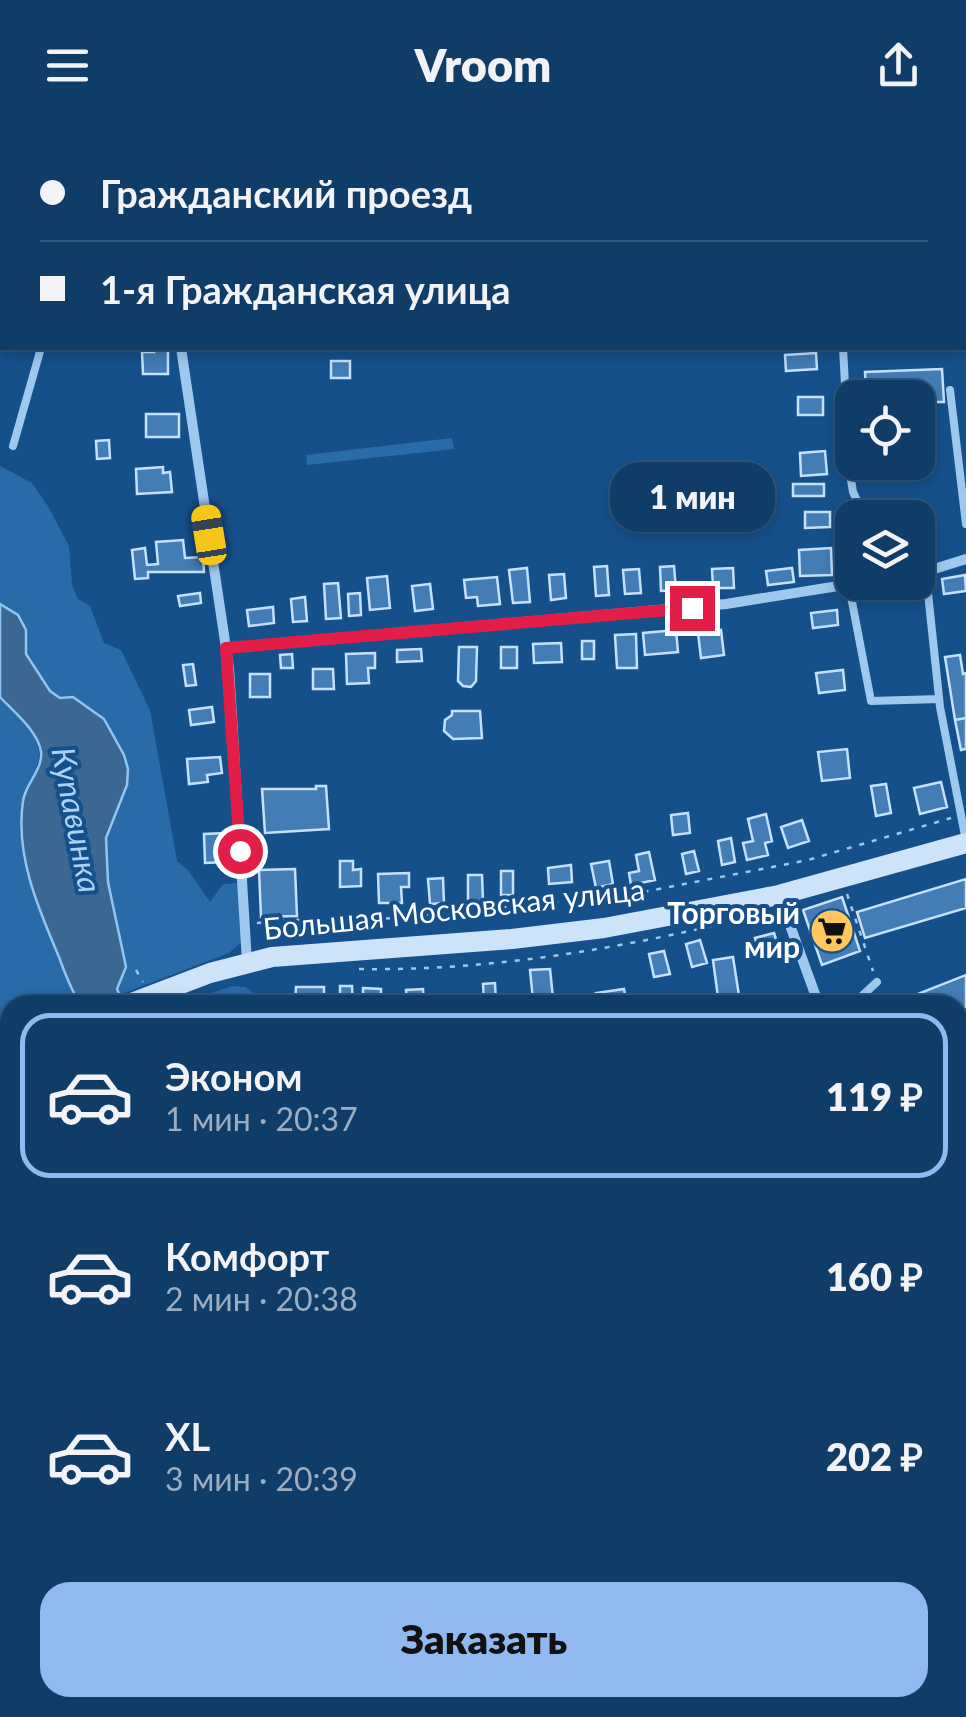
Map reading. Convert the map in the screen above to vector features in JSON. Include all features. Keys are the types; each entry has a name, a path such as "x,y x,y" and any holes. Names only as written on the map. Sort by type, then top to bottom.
{"main road":[{"name":"Большая Московская улица","path":"144,995 247,962 301,952 512,939 604,928 779,894 966,843"}],"street":[{"path":"181,350 226,648 247,962"},
{"path":"935,570 966,560"},
{"path":"226,648 726,604 835,588"},
{"path":"779,894 815,995"}],"lane":[{"path":"13,446 41,350"},
{"path":"843,350 850,474 857,500"},
{"path":"950,390 966,524"},
{"path":"852,600 870,701 939,700"},
{"path":"926,600 939,700 966,843"},
{"path":"863,995 877,982"}],"path":[{"path":"245,924 307,920 318,924 623,896 808,860 961,816"},
{"path":"846,892 877,982"},
{"path":"136,970 138,995"}],"shaded area":[{"path":"452,438 454,449 307,465 306,455"},
{"path":"0,466 32,483 49,508 69,546 72,585 78,599 90,606 104,643 121,650 150,710 177,861 210,902 223,884 238,883 242,942 229,953 119,995 117,989 126,967 108,882 106,838 127,785 60,698 39,677 26,651 20,619 0,604"},
{"path":"0,697 27,726 38,745 37,767 30,781 40,913 77,995 0,995"},
{"path":"232,986 245,987 254,995 206,995"}],"water":[{"name":"Купавинка","path":"0,604 18,615 26,630 26,654 50,691 60,698 73,697 104,719 124,755 127,785 106,838 108,882 126,967 117,989 120,995 75,995 43,920 25,861 21,821 23,801 41,752 31,730 0,697"}],"building":[{"path":"168,350 168,374 143,374 142,352"},
{"path":"816,353 817,369 786,371 785,355"},
{"path":"331,361 350,361 350,378 331,378"},
{"path":"942,369 944,402 935,402 935,380 865,380 865,372"},
{"path":"798,397 823,397 823,415 798,415"},
{"path":"146,414 179,414 179,437 146,437"},
{"path":"109,440 110,458 97,459 96,441"},
{"path":"825,451 827,474 801,476 800,453"},
{"path":"163,467 163,473 170,472 172,492 137,494 136,469"},
{"path":"793,484 824,484 824,496 793,496"},
{"path":"705,510 724,510 724,522 705,522"},
{"path":"805,512 830,512 830,527 805,528"},
{"path":"183,540 185,558 203,557 204,572 148,572 148,578 135,579 132,550 145,548 147,565 158,564 156,542"},
{"path":"831,548 832,575 800,576 799,550"},
{"path":"607,566 609,595 596,596 594,567"},
{"path":"674,566 676,590 661,591 660,567"},
{"path":"527,568 530,602 513,603 509,570"},
{"path":"733,568 734,588 713,588 712,569"},
{"path":"792,568 794,582 768,585 766,571"},
{"path":"639,569 641,593 625,594 623,570"},
{"path":"564,574 566,598 551,600 549,575"},
{"path":"965,575 966,591 944,594 942,579"},
{"path":"387,576 390,608 370,610 367,578"},
{"path":"497,577 500,604 478,606 477,597 466,598 464,580"},
{"path":"338,583 341,618 326,619 324,584"},
{"path":"430,584 433,609 415,611 412,586"},
{"path":"200,593 201,603 180,606 178,596"},
{"path":"360,593 361,615 349,616 348,594"},
{"path":"305,597 307,621 293,622 291,599"},
{"path":"273,607 274,623 249,626 247,610"},
{"path":"837,610 838,625 813,628 811,613"},
{"path":"676,630 678,652 645,655 643,633"},
{"path":"721,630 724,655 701,658 698,633"},
{"path":"636,634 637,668 617,668 615,635"},
{"path":"582,641 594,641 594,659 582,659"},
{"path":"561,643 562,662 534,663 533,644"},
{"path":"459,647 477,647 476,681 471,687 458,681"},
{"path":"501,647 517,647 517,668 501,668"},
{"path":"421,649 422,661 397,662 397,650"},
{"path":"375,653 375,668 368,668 369,683 347,684 346,654"},
{"path":"292,654 293,668 281,668 280,655"},
{"path":"960,655 963,674 966,673 966,718 955,720 945,657"},
{"path":"193,664 196,685 186,686 183,665"},
{"path":"313,669 333,669 334,689 313,689"},
{"path":"843,670 845,690 819,693 816,673"},
{"path":"250,674 270,674 270,697 250,697"},
{"path":"212,707 214,722 191,725 189,710"},
{"path":"452,711 480,711 482,738 453,739 444,731 445,720"},
{"path":"966,718 966,749 961,750 955,720"},
{"path":"847,749 850,778 822,781 818,752"},
{"path":"220,757 222,773 207,775 208,782 189,784 187,759"},
{"path":"941,782 947,807 920,814 914,788"},
{"path":"886,784 891,813 876,816 871,786"},
{"path":"326,786 329,829 265,833 262,789"},
{"path":"688,813 690,833 673,835 671,815"},
{"path":"766,814 772,841 765,843 768,855 747,860 743,843 753,841 748,819"},
{"path":"802,820 809,841 788,848 781,827"},
{"path":"225,833 226,862 205,863 204,834"},
{"path":"731,838 735,862 722,865 718,841"},
{"path":"694,851 699,871 686,874 682,854"},
{"path":"649,852 655,880 631,885 629,873 639,871 636,855"},
{"path":"340,861 353,861 353,870 361,869 361,886 340,887"},
{"path":"609,861 613,884 596,888 591,864"},
{"path":"571,865 572,882 549,884 548,868"},
{"path":"295,869 297,916 261,917 259,870"},
{"path":"501,871 513,871 513,895 501,895"},
{"path":"409,873 409,887 401,887 402,903 379,903 378,874"},
{"path":"468,875 482,875 483,901 468,901"},
{"path":"443,878 444,903 430,904 428,879"},
{"path":"966,879 966,908 865,938 857,912"},
{"name":"Торговый мир","path":"842,897 860,951 822,965 803,910"},
{"path":"774,933 781,954 761,960 755,938"},
{"path":"700,940 707,963 692,967 686,944"},
{"path":"664,951 670,974 654,977 649,954"},
{"path":"733,957 739,995 718,995 713,960"},
{"path":"550,969 553,995 532,995 530,970"},
{"path":"966,975 966,995 915,995"},
{"path":"495,983 496,995 484,995 483,984"},
{"path":"340,986 352,986 352,995 340,995"},
{"path":"296,987 324,987 324,995 296,995"},
{"path":"363,988 381,989 381,995 363,995"},
{"path":"423,989 423,995 406,995 406,990"},
{"path":"624,989 625,995 596,995"}],"place":[{"name":"Торговый мир","path":"832,931"}],"route":[{"path":"240,851 226,648 692,608"}]}
